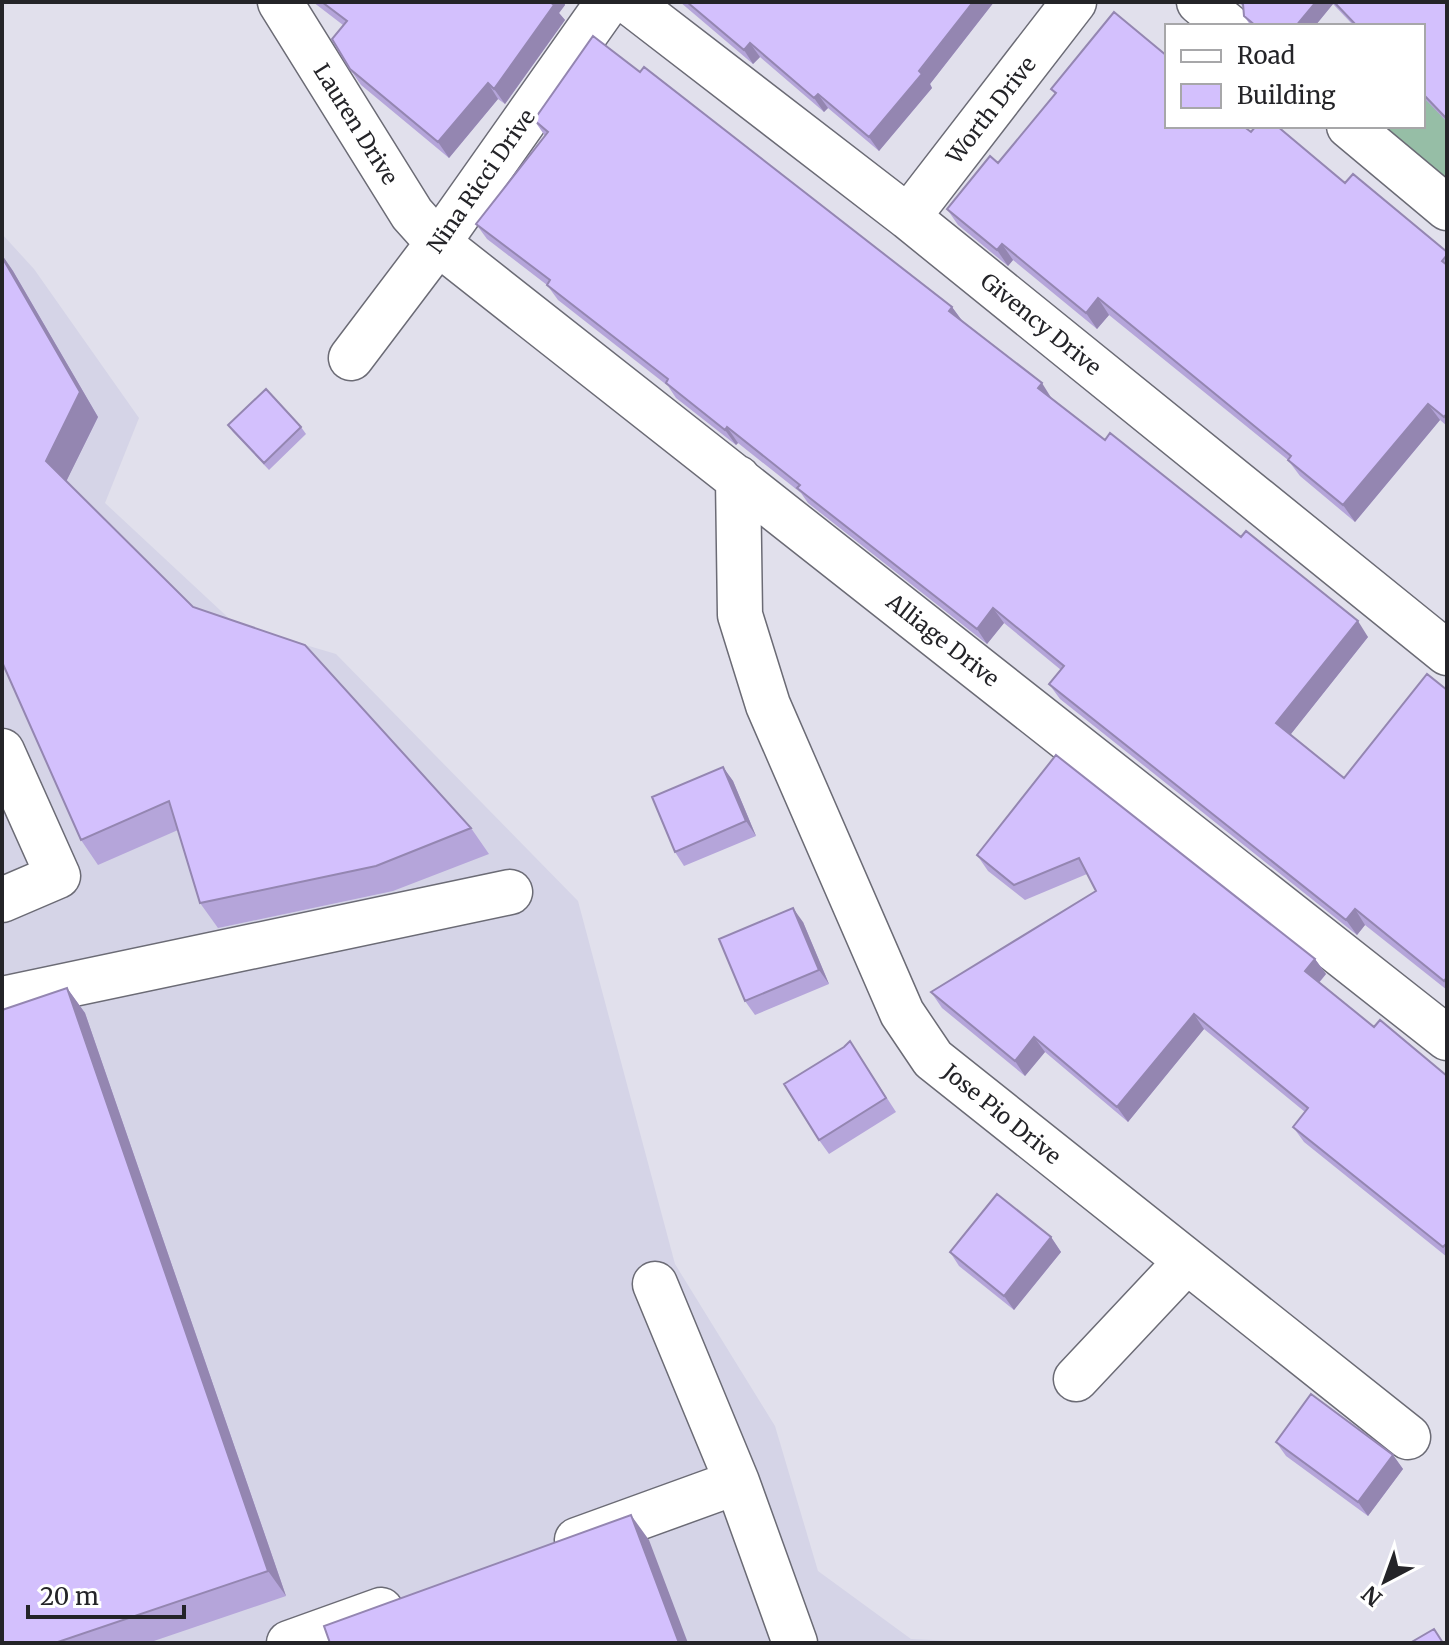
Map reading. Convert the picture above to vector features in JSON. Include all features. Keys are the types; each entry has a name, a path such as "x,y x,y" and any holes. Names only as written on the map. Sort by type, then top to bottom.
{"street":[{"name":"Lauren Drive","path":"280,2 412,214 438,243"},
{"name":"Nina Ricci Drive","path":"351,358 438,243 608,2"},
{"name":"Givency Drive","path":"629,2 908,217 1447,653"},
{"name":"Worth Drive","path":"908,217 1074,2"},
{"path":"1199,2 1226,24"},
{"path":"1351,128 1447,208"},
{"name":"Alliage Drive","path":"438,243 1447,1038"},
{"name":"Jose Pio Drive","path":"738,478 740,615 768,705 902,1013 933,1059 1408,1437"},
{"path":"2,751 58,876 2,900"},
{"path":"2,999 510,892"},
{"path":"1076,1379 1186,1262"},
{"path":"655,1284 737,1482 795,1643"},
{"path":"543,1552 737,1482"},
{"path":"289,1643 424,1595"}],"shaded area":[{"path":"2,234 34,269 139,418 105,503 235,624 336,654 578,901 675,1264 775,1426 818,1571 911,1639 998,1643 2,1643"}],"green space":[{"path":"1447,2 1447,182 1383,128 1425,128 1425,24 1371,24"}],"building":[{"path":"322,2 550,2 554,5 494,89 488,83 438,142 350,69 332,39 347,21"},
{"path":"687,2 973,2 919,71 922,74 869,137 818,94 814,98 750,43 744,50"},
{"path":"1241,2 1316,2 1298,24 1254,24 1244,16"},
{"path":"1334,2 1447,2 1447,119 1425,96 1425,24 1355,24"},
{"path":"1114,12 1165,54 1165,128 1246,128 1251,132 1254,128 1279,128 1345,183 1353,174 1447,252 1442,261 1447,265 1447,413 1444,417 1428,404 1343,505 1288,460 1291,456 1098,298 1086,313 1002,244 997,250 947,209 990,156 998,163 1056,93 1051,89"},
{"path":"593,36 640,72 644,67 952,307 949,311 1042,383 1038,388 1105,440 1110,433 1241,537 1246,531 1358,621 1276,723 1344,778 1427,674 1447,690 1447,977 1444,981 1355,909 1346,920 1049,684 1064,666 993,608 977,629 797,488 800,485 727,427 725,430 666,383 668,379 547,285 550,280 476,224 548,132 534,120"},
{"path":"2,257 80,392 46,461 193,607 305,645 471,828 376,866 200,903 169,801 81,840 2,662"},
{"path":"266,389 301,427 264,463 228,425"},
{"path":"1056,755 1315,959 1305,971 1374,1027 1380,1020 1447,1076 1447,1243 1443,1247 1293,1127 1308,1108 1194,1014 1117,1107 1034,1037 1015,1061 931,992 1096,891 1079,858 1014,885 977,855"},
{"path":"723,767 746,821 675,852 652,797"},
{"path":"793,908 819,970 745,1001 719,939"},
{"path":"67,988 268,1571 55,1643 2,1643 2,1010"},
{"path":"850,1041 886,1098 819,1140 784,1084"},
{"path":"997,1194 1051,1237 1004,1296 950,1252"},
{"path":"1311,1394 1393,1455 1358,1502 1276,1442"},
{"path":"631,1515 679,1643 330,1643 324,1626"},
{"path":"1434,1629 1443,1643 1410,1643"}]}
